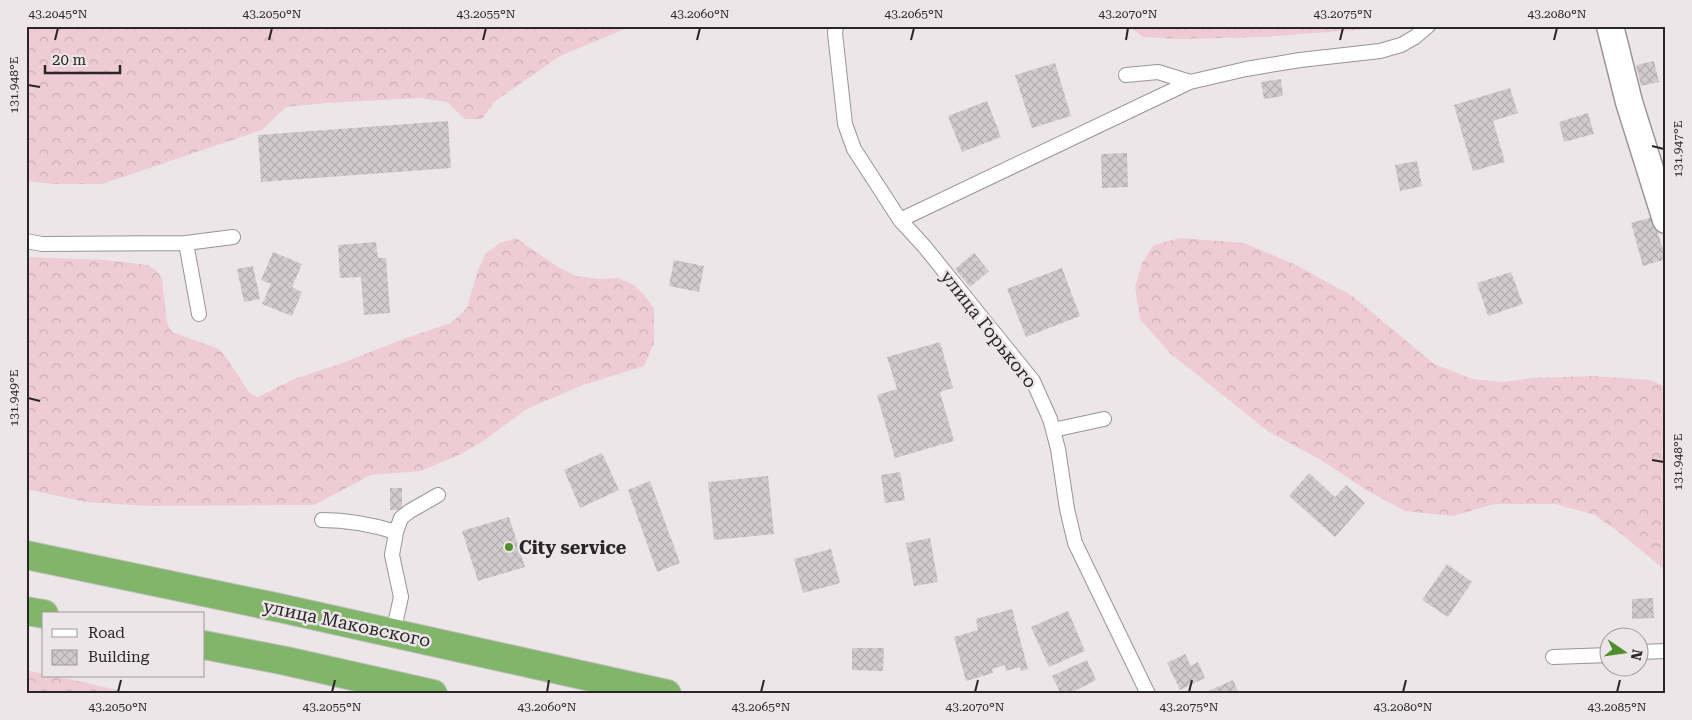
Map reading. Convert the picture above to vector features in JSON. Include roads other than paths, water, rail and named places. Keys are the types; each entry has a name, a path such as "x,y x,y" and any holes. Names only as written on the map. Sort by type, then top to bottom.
{"highway":[{"name":"улица Маковского","path":"26,556 280,608 667,694"},
{"path":"26,611 42,614"},
{"path":"205,645 433,694"}],"street":[{"path":"1610,26 1629,102 1666,220"}],"lane":[{"path":"900,220 1190,82 1264,66 1380,51 1400,45 1415,37 1428,26"},
{"name":"улица Горького","path":"836,30 845,124 854,150 900,220 924,246 1033,380 1053,430 1058,449 1067,509 1076,543 1148,694"},
{"path":"1126,75 1158,72 1190,82"},
{"path":"26,241 42,244 186,243 233,238"},
{"path":"186,243 198,314"},
{"path":"1053,430 1104,419"},
{"path":"393,633 401,597 392,555 396,532 401,518 438,495"},
{"path":"322,520 349,520 396,532"},
{"path":"1650,651 1666,650"},
{"path":"1553,657 1600,655"}],"place":[{"name":"City service","path":"509,547"}]}
